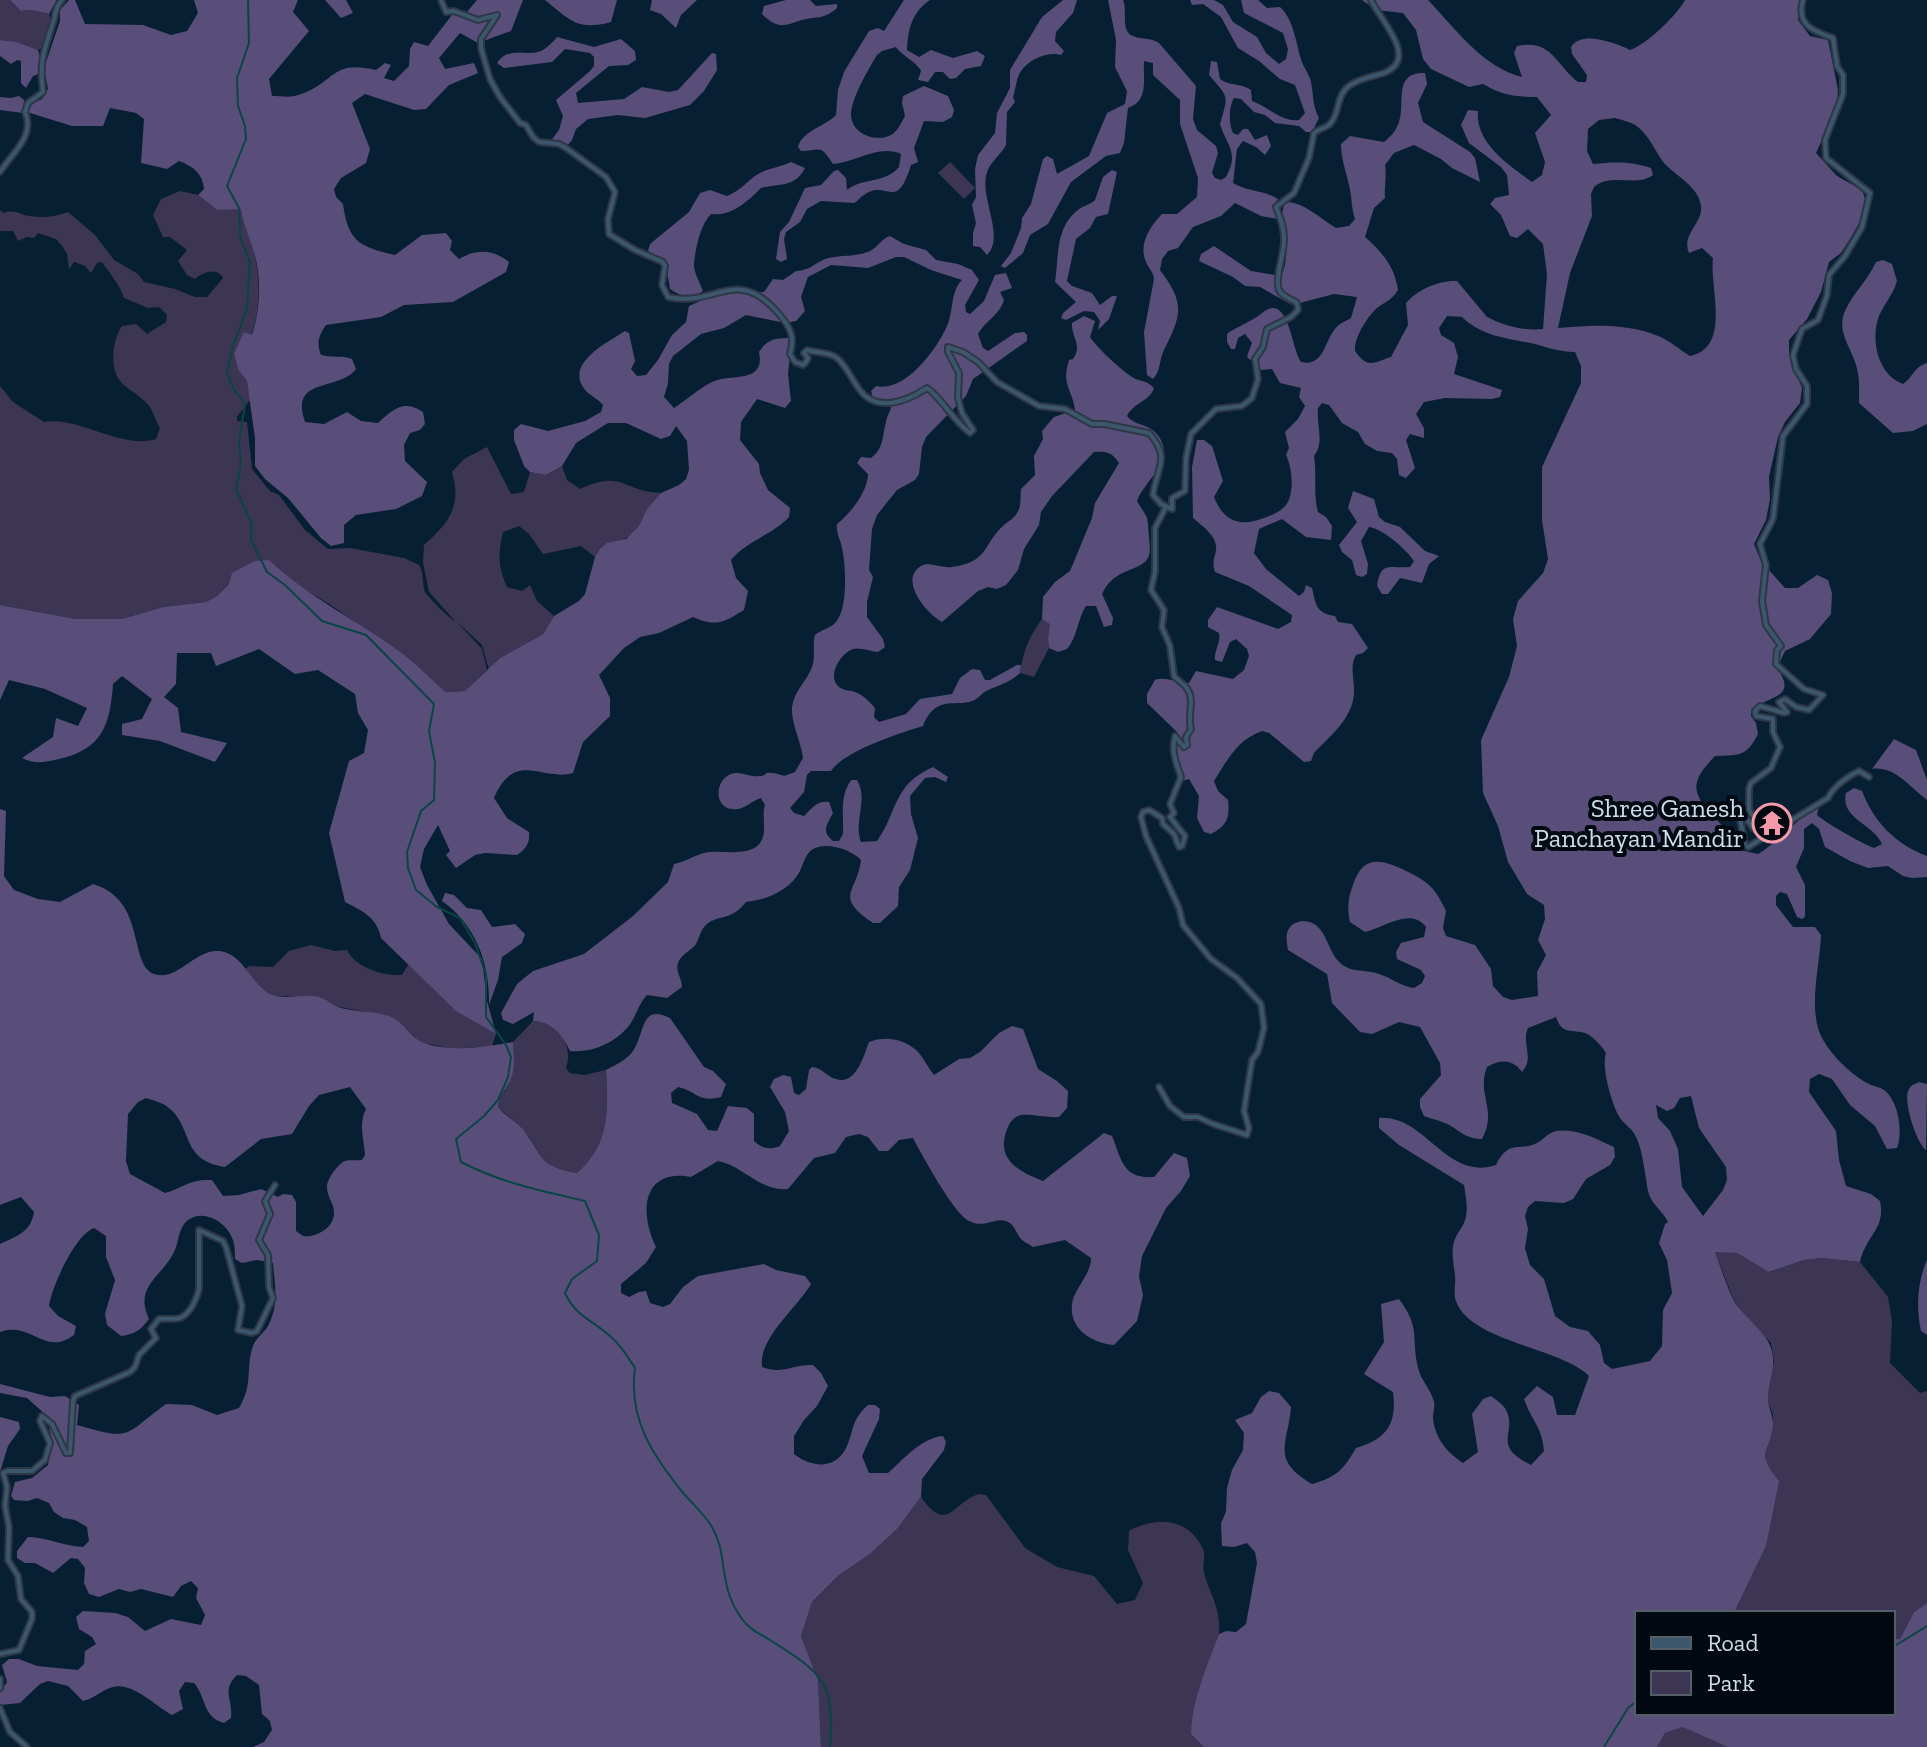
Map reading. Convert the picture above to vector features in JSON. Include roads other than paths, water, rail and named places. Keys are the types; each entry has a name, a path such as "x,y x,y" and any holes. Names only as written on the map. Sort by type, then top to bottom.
{"street":[{"path":"0,172 25,138 28,103 43,92 41,55 54,20 55,8 62,0"},
{"path":"441,0 446,12 454,11 478,20 497,15 481,39 481,48 495,89 533,137 545,144 559,144 606,177 615,192 608,219 609,234 619,242 663,262 662,285 668,297 693,300 720,290 742,288 751,291 768,301 785,320 793,334 790,354 799,365 806,362 808,358 804,353 807,350 837,357 871,402 895,403 927,388 936,395 947,413 970,433 973,430 962,413 958,398 959,373 948,352 948,347 954,347 978,362 997,382 1039,406 1071,411 1092,424 1149,433 1162,456 1153,495 1172,509 1172,498 1185,491 1186,458 1194,429 1216,409 1242,406 1252,398 1258,379 1255,359 1263,347 1267,329 1298,310 1297,303 1283,295 1277,284 1277,275 1284,261 1284,235 1276,207 1294,193 1309,158 1314,133 1331,123 1342,93 1363,78 1385,72 1397,61 1397,41 1371,0"},
{"path":"1803,0 1800,11 1802,21 1809,29 1833,38 1837,66 1843,75 1843,94 1825,140 1826,158 1870,193 1862,227 1845,256 1829,275 1827,295 1818,320 1802,329 1793,355 1796,369 1807,386 1807,404 1783,436 1773,519 1760,544 1766,565 1762,601 1766,625 1781,646 1777,650 1776,664 1804,689 1823,695 1809,710 1796,707 1785,699 1779,702 1787,712 1760,706 1755,711 1756,716 1773,719 1773,732 1780,747 1771,768 1751,783 1749,810 1758,828 1754,829 1745,817 1740,819 1747,846 1828,798 1849,776 1859,771 1869,777"},
{"path":"1159,1087 1170,1106 1184,1117 1198,1117 1247,1135 1249,1128 1244,1111 1252,1060 1258,1052 1264,1028 1261,1004 1252,991 1211,959 1183,925 1179,908 1146,836 1141,817 1143,812 1149,810 1156,813 1174,834 1179,847 1182,846 1185,836 1170,817 1174,813 1170,804 1181,777 1174,760 1173,740 1175,736 1184,747 1187,745 1186,737 1191,729 1188,716 1191,701 1189,690 1174,676 1170,646 1162,627 1164,610 1151,590 1155,572 1155,528 1166,507"},
{"path":"0,1654 19,1650 32,1619 32,1612 21,1599 18,1576 8,1560 7,1487 3,1473 32,1471 45,1460 50,1443 40,1421 42,1416 52,1424 66,1453 70,1453 75,1396 130,1372 144,1348 154,1343 156,1338 151,1329 159,1319 180,1318 188,1311 197,1299 199,1289 199,1230 223,1241 226,1247 242,1306 238,1330 257,1331 273,1298 269,1287 268,1255 259,1240 270,1214 265,1201 275,1185"},
{"path":"0,1679 0,1688"},
{"path":"0,1708 10,1732 27,1747"}],"waterway":[{"path":"248,0 249,43 237,78 238,106 246,139 227,186 239,208 240,236 250,262 247,309 227,372 233,388 245,404 236,489 252,524 251,540 267,572 322,621 366,635 434,704 429,731 435,763 434,800 421,811 407,852 408,868 416,890 437,907 460,918 475,943 486,975 486,1017 511,1057 508,1077 498,1100 456,1139 461,1162 507,1181 585,1201 599,1235 597,1261 572,1279 565,1293 579,1313 618,1344 635,1368 635,1404 645,1436 673,1480 712,1527 729,1594 742,1619 751,1629 803,1662 822,1682 830,1708 830,1747"},
{"path":"1895,1646 1927,1626"},
{"path":"1604,1747 1628,1708 1635,1703"}],"place":[{"name":"Shree Ganesh Panchayan Mandir","path":"1772,823"}]}
